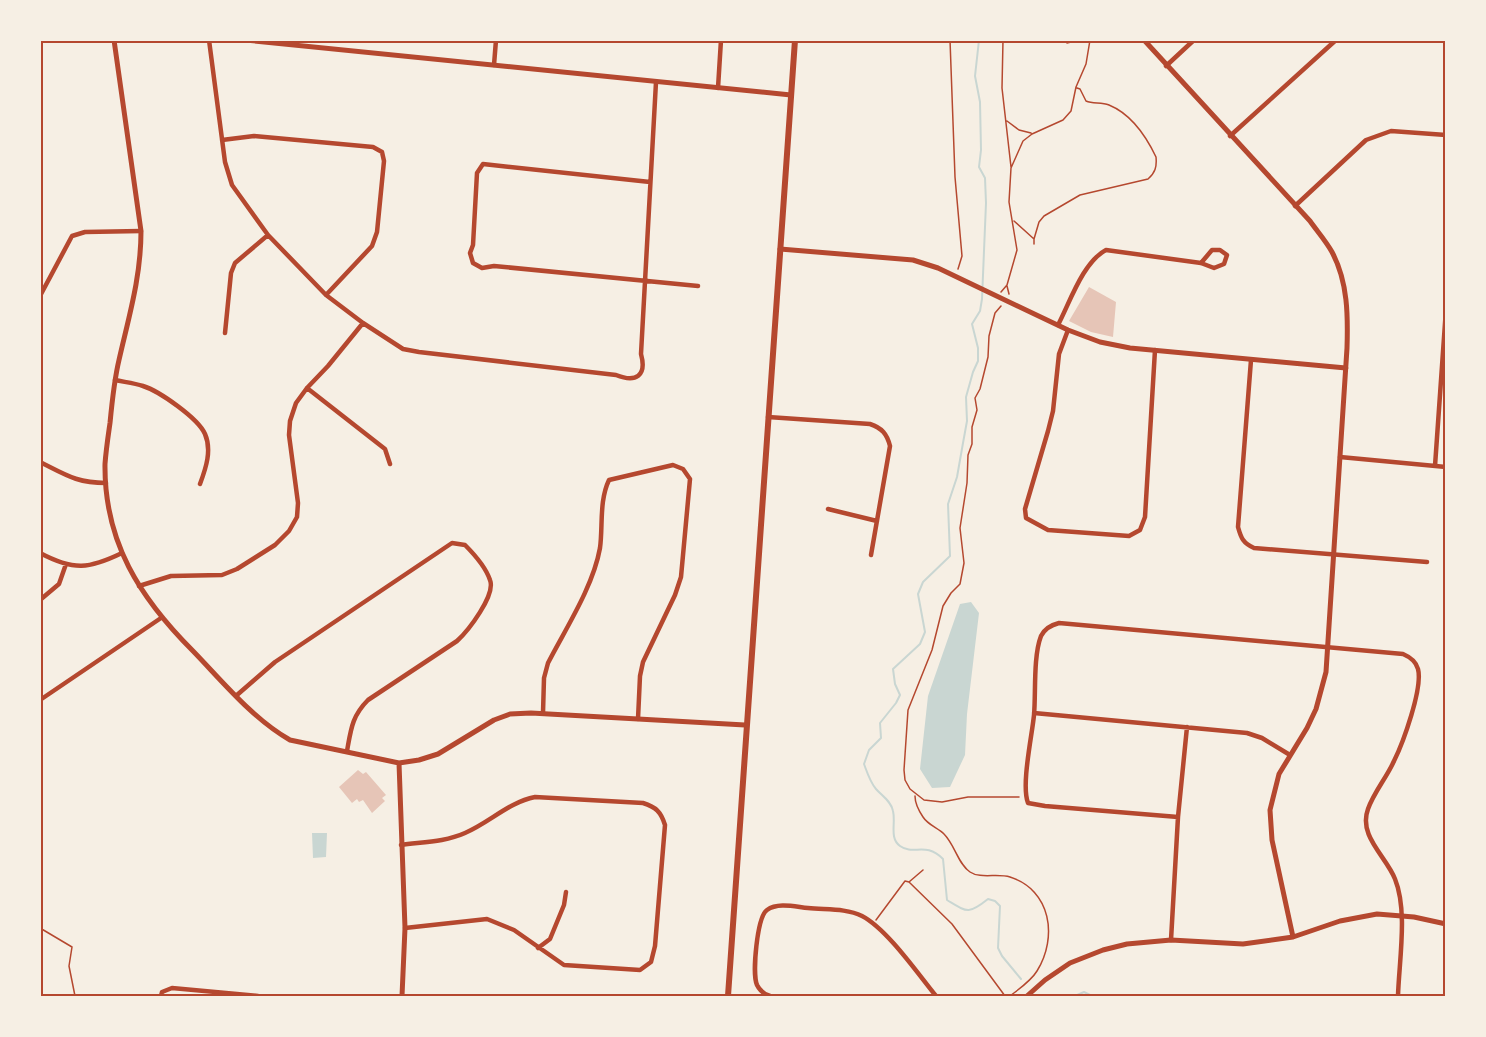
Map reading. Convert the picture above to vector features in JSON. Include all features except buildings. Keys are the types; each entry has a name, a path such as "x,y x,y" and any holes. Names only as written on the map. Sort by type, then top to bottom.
{"main road":[{"path":"728,996 745,725 795,40"}],"street":[{"path":"114,40 141,231 141,259 115,380 105,463 107,499 115,537 122,553 139,586 161,618 270,726 291,740 399,763 438,754 494,720 510,714 543,713 745,725"},
{"path":"209,40 225,162 232,185 268,234 326,295 363,323 404,349 616,375 626,379 634,378 641,373 644,366 641,354 656,82"},
{"path":"245,40 791,95"},
{"path":"494,65 496,40"},
{"path":"718,88 721,40"},
{"path":"1144,40 1310,221 1332,252 1343,280 1348,310 1326,672 1316,709 1279,774 1270,810 1272,840 1293,937"},
{"path":"1166,66 1194,40"},
{"path":"1230,135 1336,40"},
{"path":"1295,206 1366,140 1391,131 1446,135"},
{"path":"222,140 254,136 280,137 374,147 382,152 384,161 377,232 372,246 326,295"},
{"path":"650,182 483,164 477,174 475,222 470,253 473,263 482,268 494,266 698,286"},
{"path":"40,296 72,236 85,232 141,231"},
{"path":"225,333 231,273 235,263 268,234"},
{"path":"780,249 906,259 938,268 1068,330 1120,346 1346,368"},
{"path":"1058,325 1089,264 1106,250 1201,263 1214,268 1224,264 1227,255 1220,250 1212,250 1201,263"},
{"path":"1435,466 1446,309"},
{"path":"139,586 171,576 222,575 237,569 275,545 289,531 297,517 298,503 289,435 290,421 296,404 363,323"},
{"path":"1068,330 1059,354 1053,411 1025,509 1026,518 1048,530 1129,536 1140,530 1145,517 1155,350"},
{"path":"1251,360 1238,527 1241,538 1246,544 1254,548 1427,562"},
{"path":"115,380 145,386 196,421 206,435 208,455 208,465 200,484"},
{"path":"307,388 385,449 390,464"},
{"path":"768,417 870,424 879,427 888,436 890,446 872,555"},
{"path":"1340,457 1446,467"},
{"path":"40,462 85,483 106,483"},
{"path":"543,713 544,678 548,663 591,578 600,548 603,497 609,480 673,465 683,469 690,479 681,577 675,595 643,662 638,719"},
{"path":"828,508 877,521"},
{"path":"237,695 275,662 452,543 465,545 490,579 491,586 477,618 457,641 368,700 357,711 351,727 347,751"},
{"path":"40,553 58,562 75,566 98,565 122,553"},
{"path":"40,600 59,584 66,564"},
{"path":"40,700 161,618"},
{"path":"1178,818 1030,805 1026,797 1026,778 1040,639 1043,632 1050,626 1059,623 1403,654 1412,657 1418,669 1419,683 1405,737 1367,810 1366,819 1370,838 1395,878 1399,891 1401,916 1398,996"},
{"path":"1034,713 1247,733 1262,738 1290,755"},
{"path":"1171,940 1178,818 1187,727"},
{"path":"399,763 405,927 402,996"},
{"path":"401,845 451,839 467,833 523,799 535,797 643,803 654,807 662,815 665,825 655,946 651,962 640,970 564,965 508,927 488,919 405,927"},
{"path":"538,948 550,939 564,905 566,892"},
{"path":"770,996 760,990 755,976 760,924 767,909 783,906 845,911 861,916 873,924 892,943 936,996"},
{"path":"1027,996 1070,963 1103,950 1127,944 1171,940 1243,944 1293,937 1359,916 1377,914 1446,924"},
{"path":"161,996 162,993 172,988 258,996"},
{"path":"927,996 932,992"}],"path":[{"path":"950,40 955,177 962,256 958,269"},
{"path":"1001,292 1007,285 1017,250 1014,220 1009,202 1011,168 1002,74 1003,40"},
{"path":"1063,40 1067,43 1078,40"},
{"path":"1011,168 1023,141 1032,134 1054,125 1068,115 1073,107 1076,87 1086,64 1090,40"},
{"path":"1034,244 1039,222 1044,216 1080,195 1148,179 1154,174 1157,163 1156,157 1131,120 1108,105 1086,101 1080,89 1076,87"},
{"path":"1006,119 1019,130 1032,134"},
{"path":"1014,220 1034,239"},
{"path":"1007,285 1009,294"},
{"path":"1003,305 995,313 989,336 988,357 980,389 975,398 977,410 972,427 972,444 968,456 967,483 960,528 964,563 960,584 943,606 933,650 908,710 904,770 905,780 910,789 924,800 942,802 968,797 1026,797"},
{"path":"915,795 915,802 925,820 944,834 968,871 975,874 1012,877 1030,887 1042,902 1049,936 1042,960 1036,973 1010,996"},
{"path":"873,924 905,881 909,882 923,870"},
{"path":"909,882 952,924 1005,996"},
{"path":"40,928 72,947 69,966 75,996"}],"shaded area":[{"path":"971,602 979,613 967,714 965,755 950,787 932,788 920,769 928,696 960,604"},
{"path":"312,833 327,833 326,857 313,858"}],"waterway":[{"path":"979,40 975,76 980,102 979,167 985,178 986,203 982,299 980,311 972,324 978,348 978,361 966,397 967,421 957,477 948,504 950,556 923,582 918,594 925,632 920,644 893,669 895,684 900,695 880,723 881,738 869,750 864,764 874,786 892,807 894,835 897,843 905,849 931,851 943,859 947,900 968,910 976,908 988,899 1000,906 998,948 1021,979"},
{"path":"1075,996 1084,992 1092,996"}]}
